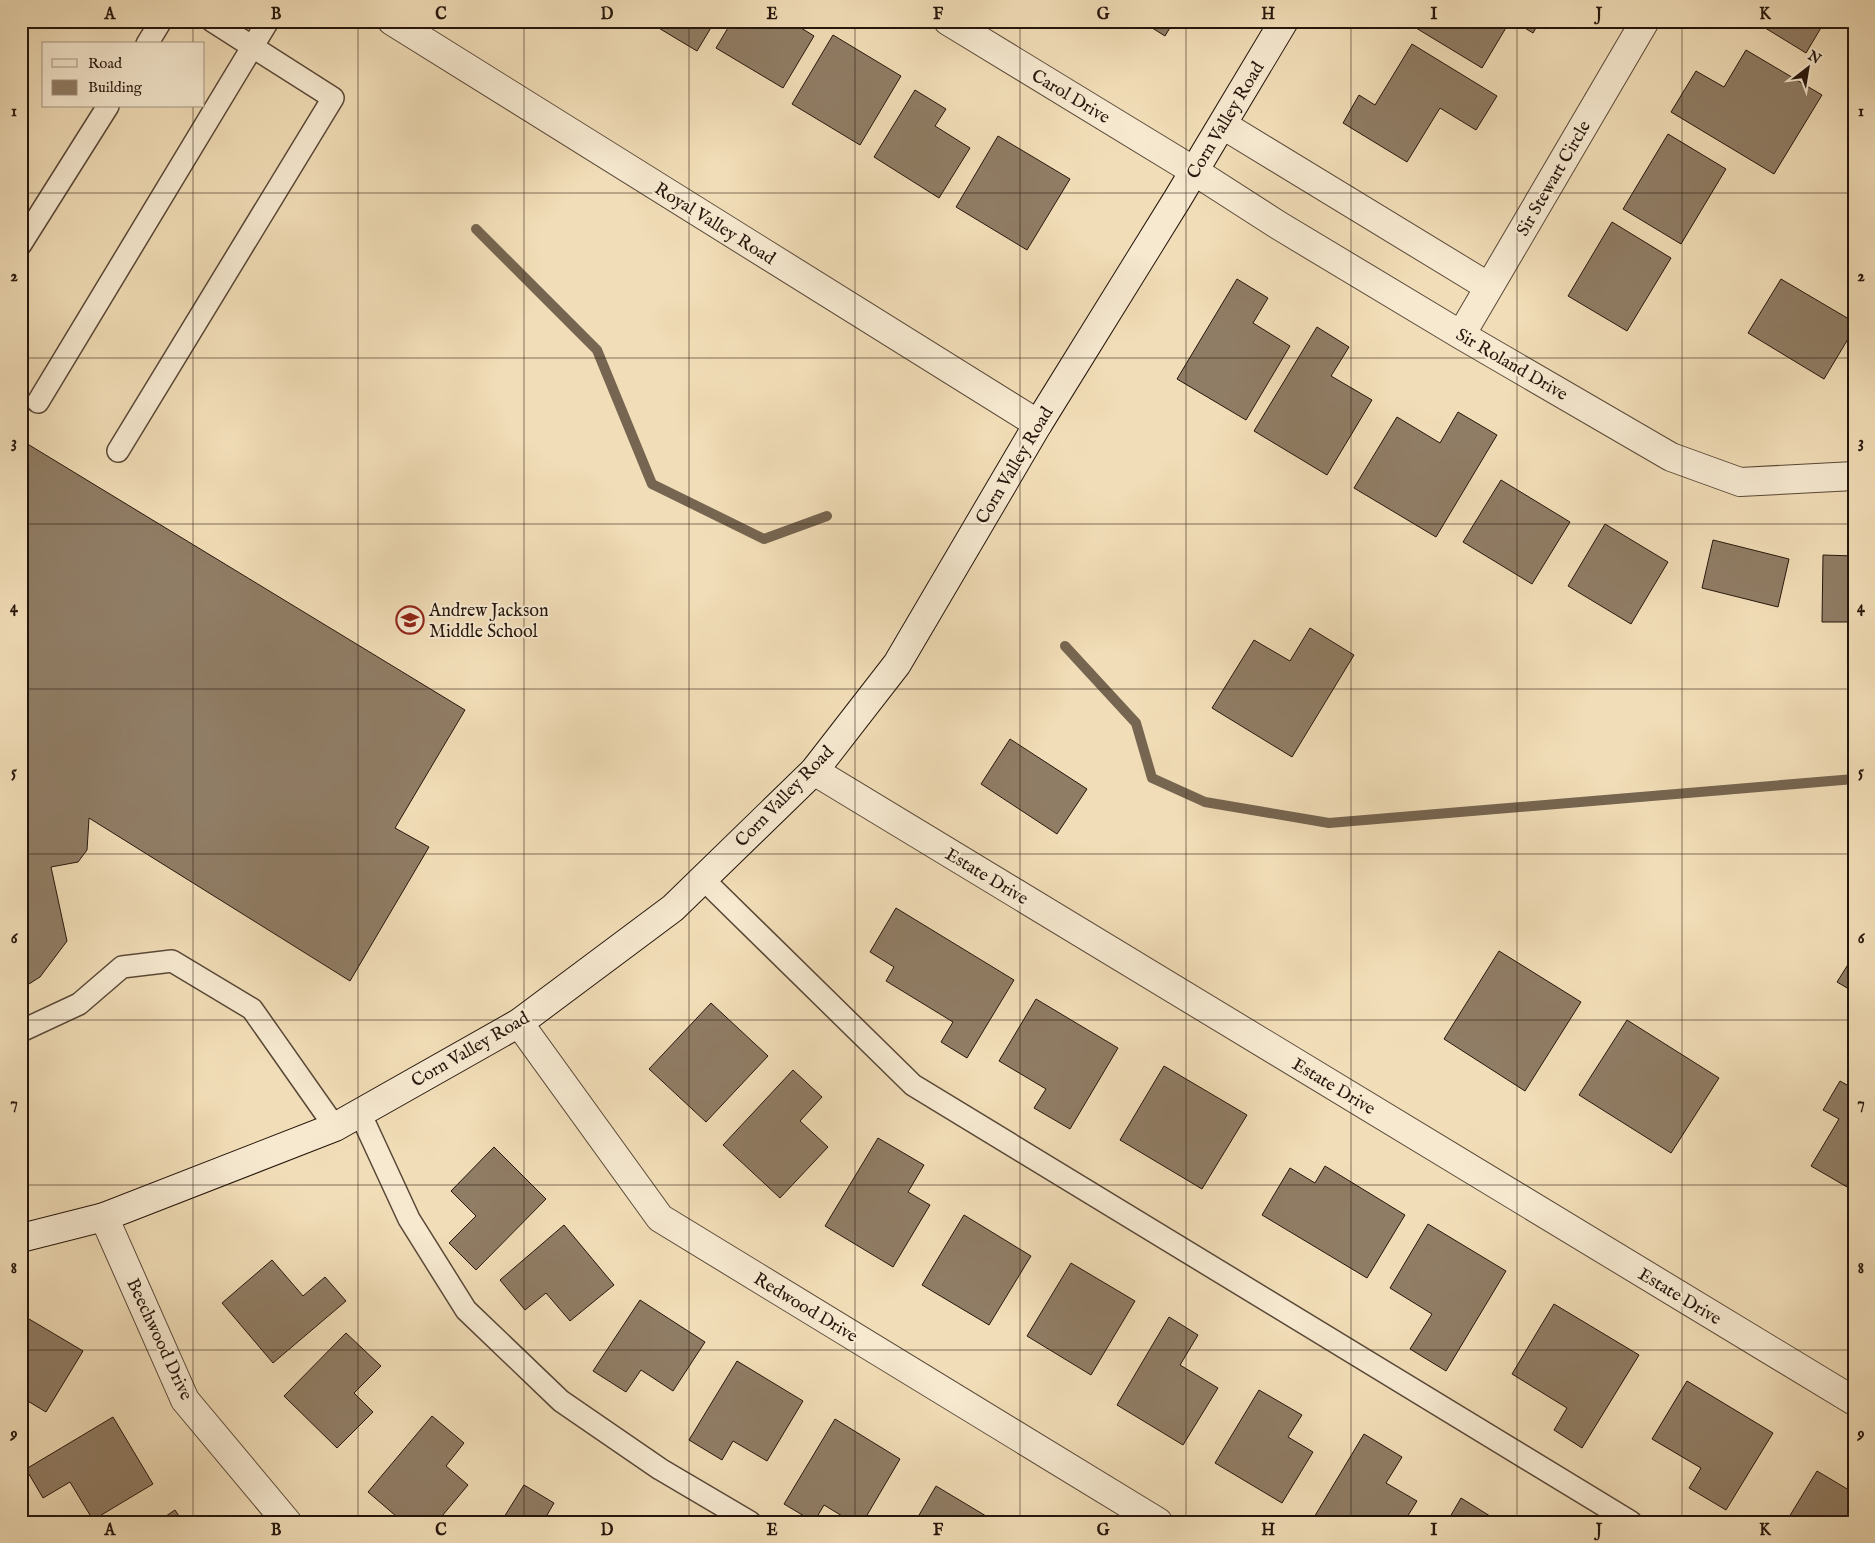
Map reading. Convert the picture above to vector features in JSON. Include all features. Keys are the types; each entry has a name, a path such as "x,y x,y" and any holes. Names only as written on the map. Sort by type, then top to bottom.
{"street":[{"name":"Royal Valley Road","path":"392,21 1038,424"},
{"name":"Carol Drive","path":"948,21 1194,171"},
{"name":"Corn Valley Road","path":"21,1238 104,1217 335,1127 519,1023 673,908 814,771 897,664 1038,424 1223,125 1284,21"},
{"name":"Sir Stewart Circle","path":"1460,335 1645,21"},
{"path":"1223,125 1489,287"},
{"name":"Sir Roland Drive","path":"1194,171 1278,225 1460,335 1671,457 1740,482 1854,476"},
{"name":"Estate Drive","path":"814,771 1854,1401"},
{"name":"Redwood Drive","path":"519,1023 660,1218 1158,1522"},
{"name":"Beechwood Drive","path":"104,1217 185,1400 287,1522"}],"lane":[{"path":"148,42 161,21"},
{"path":"118,451 333,98 212,21"},
{"path":"38,402 268,21"},
{"path":"21,244 107,108"},
{"path":"703,879 913,1084 1630,1522"},
{"path":"21,1031 79,1004 122,967 172,961 252,1009 335,1127"},
{"path":"360,1113 409,1219 466,1310 560,1401 660,1469 750,1522"}],"building":[{"path":"647,21 715,21 697,51"},
{"path":"732,21 790,21 814,36 783,88 716,48"},
{"path":"1141,21 1174,21 1165,36"},
{"path":"1421,21 1510,21 1482,68 1416,28"},
{"path":"1513,21 1540,21 1533,33"},
{"path":"1764,21 1825,21 1806,53 1762,26"},
{"path":"833,35 901,76 860,145 792,104"},
{"path":"1412,44 1497,96 1476,130 1440,108 1407,162 1343,123 1359,95 1375,105"},
{"path":"1746,50 1822,95 1774,174 1671,112 1696,71 1724,87"},
{"path":"915,90 946,109 935,126 970,148 939,198 874,157"},
{"path":"1668,134 1726,169 1681,244 1623,209"},
{"path":"998,136 1070,179 1027,250 956,207"},
{"path":"1612,222 1671,258 1627,331 1568,296"},
{"path":"1237,279 1268,298 1253,323 1290,346 1246,420 1177,379"},
{"path":"1781,279 1854,322 1854,329 1824,379 1748,333"},
{"path":"1317,327 1349,347 1331,376 1372,400 1327,475 1254,431"},
{"path":"1458,412 1497,435 1436,537 1354,488 1397,417 1440,443"},
{"path":"21,440 465,710 395,828 429,847 350,981 89,818 87,850 78,862 51,867 67,941 40,977 21,989"},
{"path":"1501,480 1570,522 1532,584 1463,542"},
{"path":"1605,524 1668,562 1631,624 1568,586"},
{"path":"1713,540 1789,559 1778,607 1702,588"},
{"path":"1823,555 1854,556 1854,622 1822,622"},
{"path":"1310,628 1354,655 1292,757 1212,708 1254,640 1290,661"},
{"path":"1010,739 1087,789 1057,834 981,784"},
{"path":"896,908 1014,980 967,1058 941,1042 953,1022 886,981 894,967 870,952"},
{"path":"1499,951 1581,1002 1525,1091 1444,1039"},
{"path":"1854,955 1854,992 1837,982"},
{"path":"1036,999 1118,1048 1070,1129 1034,1108 1046,1089 999,1061"},
{"path":"711,1003 768,1056 706,1122 649,1069"},
{"path":"1627,1020 1719,1078 1671,1153 1579,1095"},
{"path":"1164,1066 1247,1115 1202,1189 1120,1140"},
{"path":"793,1070 822,1097 800,1121 828,1147 780,1198 723,1145"},
{"path":"1840,1081 1854,1089 1854,1191 1811,1166 1839,1119 1823,1110"},
{"path":"878,1138 924,1165 908,1192 930,1205 893,1267 825,1226"},
{"path":"494,1147 546,1199 476,1270 449,1243 476,1216 451,1191"},
{"path":"1325,1166 1405,1215 1367,1278 1262,1215 1290,1168 1315,1183"},
{"path":"964,1215 1031,1256 989,1325 922,1285"},
{"path":"1428,1224 1506,1271 1446,1371 1410,1349 1432,1314 1390,1288"},
{"path":"564,1225 614,1285 570,1321 546,1293 525,1310 500,1280"},
{"path":"272,1260 303,1296 325,1277 346,1301 273,1363 222,1303"},
{"path":"1071,1263 1135,1301 1091,1375 1027,1336"},
{"path":"640,1300 705,1342 673,1391 641,1370 626,1392 593,1371"},
{"path":"1554,1304 1639,1355 1582,1448 1554,1430 1567,1408 1512,1374"},
{"path":"24,1316 83,1351 46,1412 21,1397 21,1320"},
{"path":"1169,1317 1198,1335 1180,1365 1218,1388 1183,1445 1117,1405"},
{"path":"346,1333 381,1366 354,1393 373,1412 337,1448 284,1396"},
{"path":"737,1361 803,1401 767,1461 733,1441 722,1460 689,1440"},
{"path":"1687,1381 1773,1433 1726,1510 1689,1488 1701,1468 1652,1439"},
{"path":"1259,1390 1302,1415 1288,1437 1313,1452 1282,1503 1215,1463"},
{"path":"432,1416 464,1443 446,1466 468,1485 437,1522 403,1522 368,1492"},
{"path":"113,1417 153,1484 93,1520 70,1482 43,1498 26,1469"},
{"path":"835,1419 900,1459 863,1522 852,1522 824,1505 814,1522 784,1504"},
{"path":"1364,1434 1402,1457 1386,1483 1417,1501 1404,1522 1318,1522 1313,1519"},
{"path":"1817,1471 1854,1493 1854,1522 1786,1522"},
{"path":"524,1485 554,1503 543,1522 501,1522"},
{"path":"936,1486 996,1522 915,1522"},
{"path":"1461,1498 1498,1521 1498,1522 1447,1522"},
{"path":"175,1510 183,1522 157,1522"}],"waterway":[{"path":"476,229 597,350 652,484 764,539 827,516"},
{"path":"1065,646 1136,723 1152,778 1205,802 1329,823 1854,779"}],"place":[{"name":"Andrew Jackson Middle School","path":"410,620"}]}
